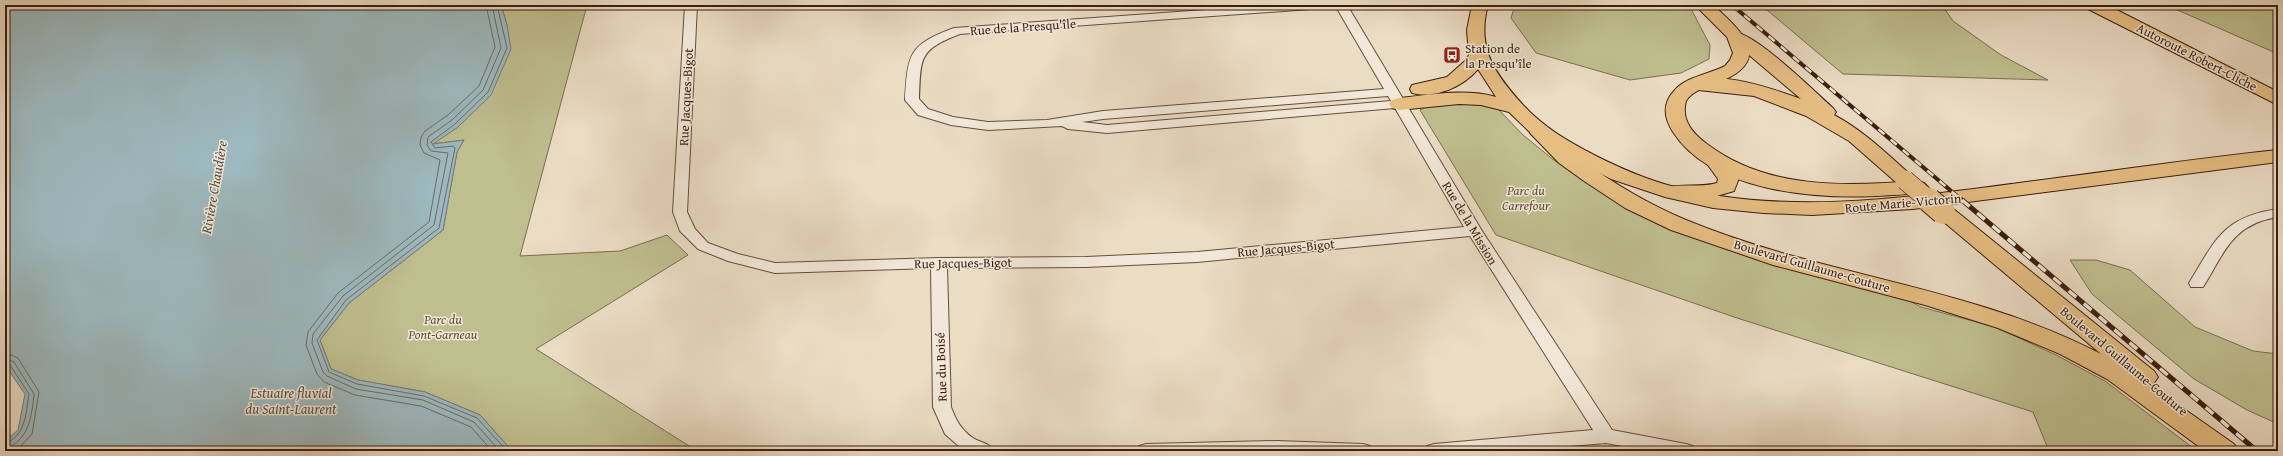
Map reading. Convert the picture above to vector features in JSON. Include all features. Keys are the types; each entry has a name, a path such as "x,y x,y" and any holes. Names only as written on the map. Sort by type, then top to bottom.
{"main road":[{"name":"Boulevard Guillaume-Couture","path":"1480,5 1476,31 1476,48 1478,55 1514,108 1566,159 1591,177 1633,203 1679,225 1781,260 1931,299 2007,322 2069,348 2116,373 2224,451"},
{"path":"1703,5 1738,38 1759,53 1850,133"},
{"name":"Autoroute Robert-Cliche","path":"2094,5 2274,91"},
{"name":"Autoroute Robert-Cliche","path":"2122,5 2274,91"},
{"name":"Route Marie-Victorin","path":"1738,38 1742,50 1741,58 1737,64 1722,75 1696,85 1684,92 1676,100 1674,117 1688,139 1715,161 1745,175 1798,188 1830,191 1875,191 1975,182 2213,150 2278,145"},
{"path":"1396,98 1446,85 1462,78 1478,55"},
{"path":"1696,85 1720,84 1752,89 1775,96 1850,133"},
{"path":"1396,98 1482,99 1514,108"},
{"name":"Route Marie-Victorin","path":"1540,133 1612,174 1671,192 1722,203 1764,208 1803,209 1872,207 2001,193 2226,161 2278,156"},
{"name":"Boulevard Guillaume-Couture","path":"1850,133 1943,212 2168,396 2229,451"},
{"path":"1671,192 1710,192 1727,187 1729,178 1715,161"}],"street":[{"name":"Rue Jacques-Bigot","path":"691,5 680,212 688,232 703,246 733,258 775,268 939,263 1086,262 1197,257 1474,231"},
{"name":"Rue de la Presqu'île","path":"1325,5 1180,10 958,31 931,41 920,49 915,58 912,100 924,112 951,121 988,126 1047,124 1107,129 1396,98"},
{"name":"Rue de la Mission","path":"1341,5 1474,231 1606,436"},
{"path":"2197,282 2229,231 2240,222 2259,214 2278,213"},
{"name":"Rue du Boisé","path":"939,263 942,406 951,429 967,443 985,451"},
{"path":"1434,451 1606,436 1686,451"},
{"path":"1146,451 1278,448 1363,451"}],"green space":[{"name":"Parc du Pont-Garneau","path":"501,5 587,5 520,256 620,251 667,235 688,255 536,349 697,451 512,451 480,415 425,392 358,380 331,369 320,340 349,303 443,230 457,152 464,140 432,144 458,127 507,25"},
{"path":"1515,5 1689,5 1710,45 1709,59 1681,73 1630,80 1536,53 1511,18"},
{"path":"1761,5 1942,5 1953,21 2001,55 2048,80 1843,74"},
{"path":"2166,5 2276,5 2278,9 2278,54"},
{"name":"Parc du Carrefour","path":"1473,102 1498,109 1523,135 1555,161 1596,187 1669,223 1887,289 1921,307 1995,327 2056,355 2105,381 2197,451 2049,451 2033,412 1737,318 1496,235 1420,110 1429,105"},
{"path":"2070,260 2096,260 2130,270 2195,327 2253,351 2278,354 2278,424 2247,410 2194,379 2092,294"}],"water":[{"path":"5,5 501,5 507,25 511,49 491,95 458,127 433,144 464,140 457,152 443,230 349,303 320,340 331,369 358,380 425,392 480,415 512,451 5,451 5,441 18,430 25,394 5,365"}],"railway":[{"path":"1732,5 1963,201"},
{"path":"1962,200 2257,451"}],"place":[{"name":"Station de la Presqu'île","path":"1452,55"}],"water label":[{"name":"Rivière Chaudière","path":"214,187"},
{"name":"Estuaire fluvial du Saint-Laurent","path":"291,402"}]}
